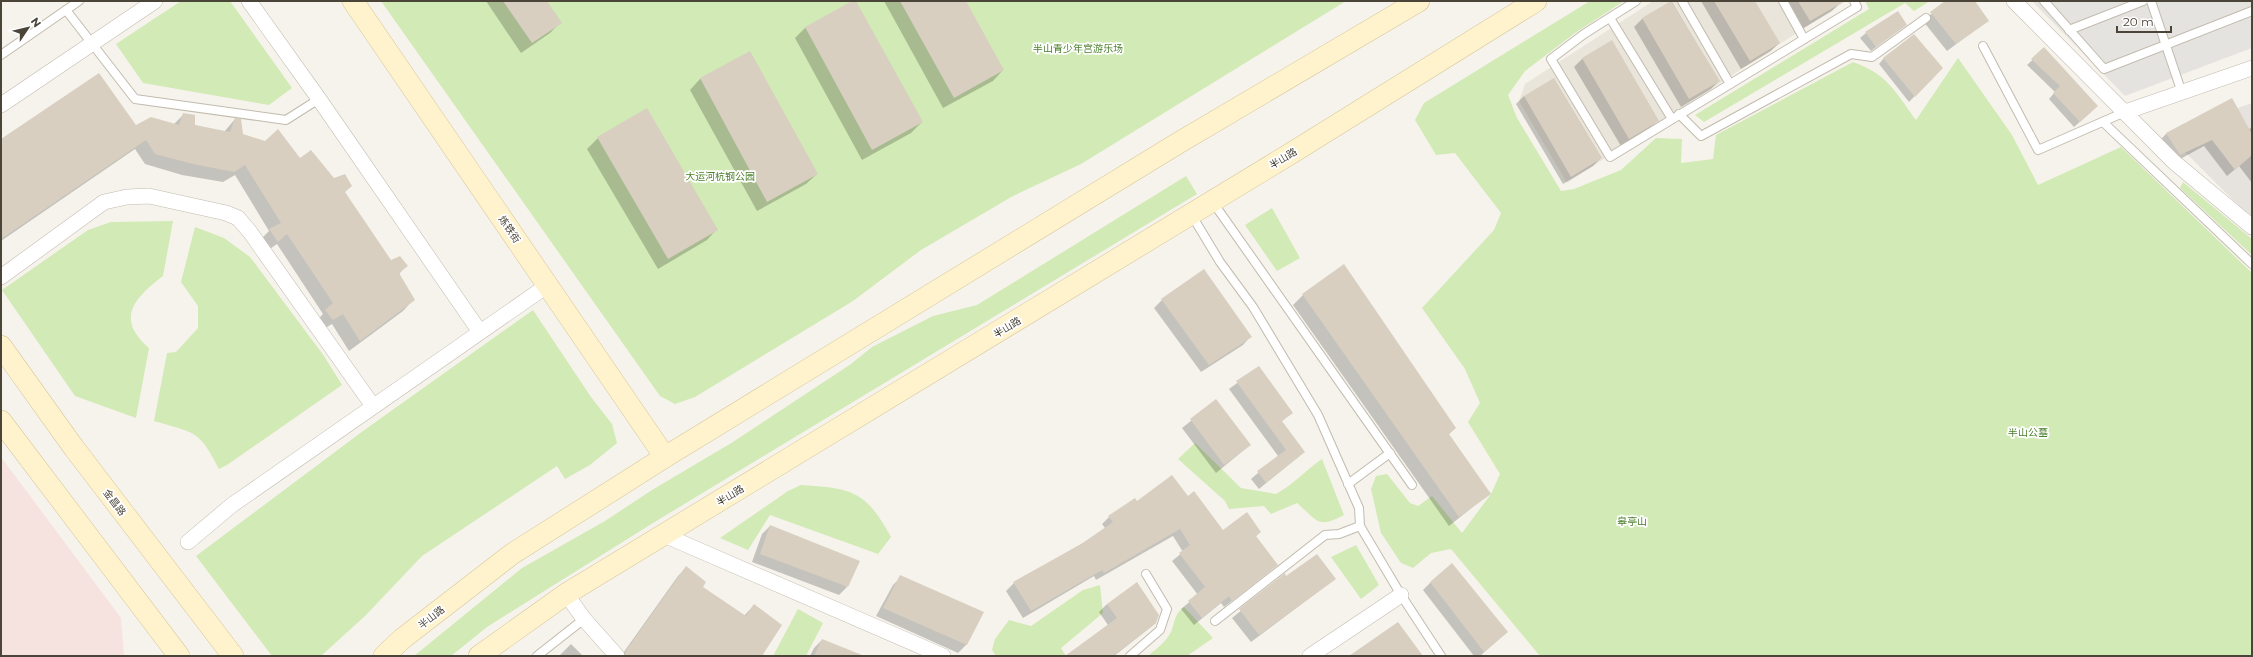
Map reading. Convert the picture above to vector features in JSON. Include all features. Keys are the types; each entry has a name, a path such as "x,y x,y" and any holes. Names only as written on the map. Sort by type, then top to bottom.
{"main road":[{"name":"炼铁街","path":"353,1 665,457"},
{"name":"半山路","path":"479,656 566,594 1536,1"},
{"name":"半山路","path":"384,656 402,639 512,554 665,457 1180,142 1413,3"},
{"name":"金昌路","path":"1,346 74,448 233,656"},
{"path":"1,421 179,656"}],"street":[{"path":"1,105 155,1"},
{"path":"249,1 319,99 480,332"},
{"path":"2014,1 2174,162 2252,227"},
{"path":"2125,112 2252,68"},
{"path":"1,277 104,202 127,197 149,196 226,213 238,218 250,232 373,406"},
{"path":"188,542 232,505 548,285"},
{"path":"664,535 944,656"},
{"path":"566,594 584,619 617,656"},
{"path":"1316,654 1401,595"}],"lane":[{"path":"1,55 79,1"},
{"path":"1636,1 1551,59 1610,157 1857,7 1854,1"},
{"path":"1682,1 1730,84"},
{"path":"1782,1 1804,39"},
{"path":"2044,1 2104,69 2252,11"},
{"path":"2069,30 2143,1"},
{"path":"2151,1 2182,93"},
{"path":"66,10 135,99 286,120 319,99"},
{"path":"1610,18 1676,116 1701,136 1851,54 1872,57 1926,18"},
{"path":"1983,46 2038,150 2125,112"},
{"path":"2103,122 2252,264"},
{"path":"1212,200 1412,485"},
{"path":"1190,213 1220,262 1253,307 1318,415 1359,508 1360,526 1401,595 1441,656"},
{"path":"1348,484 1390,453"},
{"path":"1215,621 1325,535 1339,534 1360,526"},
{"path":"1130,656 1160,630 1167,610 1146,574"},
{"path":"537,656 584,619"}],"shaded area":[{"path":"1653,1 1846,1 1567,183 1519,101 1525,84"},
{"path":"2032,1 2252,1 2252,48 2125,96"},
{"path":"2252,103 2252,219 2166,133"},
{"path":"1,457 121,618 124,656 1,656"}],"green space":[{"path":"181,1 230,1 292,88 269,105 143,83 116,44"},
{"name":"大运河杭钢公园","path":"381,1 1346,1 1081,164 1013,196 921,250 853,301 695,397 675,404 660,396"},
{"path":"1590,1 1624,1 1575,33 1525,71 1508,95 1517,118 1561,191 1574,189 1621,170 1656,138 1682,139 1681,163 1713,159 1716,135 1853,62 1875,73 1890,85 1916,120 1958,58 2012,135 2038,185 2121,147 2252,273 2252,656 1540,656 1451,549 1431,553 1413,568 1401,563 1381,533 1371,489 1376,476 1387,474 1410,503 1418,506 1432,496 1462,533 1491,494 1500,474 1468,422 1480,403 1465,369 1422,308 1494,230 1501,213 1455,153 1436,155 1415,120 1424,103"},
{"path":"1865,1 1930,1 1914,11 1905,3 1704,122 1695,115 1869,9"},
{"path":"1186,176 1197,194 653,523 487,627 451,656 414,656 522,568 605,521 652,490 733,442 851,364 872,347 933,316 977,305"},
{"path":"2183,182 2252,239 2252,255 2180,188"},
{"path":"1272,208 1300,258 1277,271 1245,225"},
{"path":"173,221 163,276 144,292 132,309 131,318 133,328 149,348 136,418 75,396 2,290 88,230 111,222"},
{"path":"195,227 224,238 250,257 324,356 342,385 227,465 219,469 206,446 194,434 154,421 167,353 176,352 198,328 198,306 181,282"},
{"path":"533,310 591,397 612,424 617,443 590,465 565,479 557,466 422,556 366,615 321,656 272,656 196,556 363,431"},
{"path":"1195,443 1241,488 1276,494 1322,459 1344,515 1328,522 1318,521 1297,503 1271,514 1264,506 1229,509 1225,501 1178,459"},
{"path":"801,485 833,488 856,495 874,510 891,537 878,554 770,515 748,550 720,538 788,491"},
{"path":"1356,545 1379,585 1361,599 1331,557"},
{"path":"1100,585 1103,613 1061,648 1066,656 996,656 992,650 995,639 1009,620 1031,626 1083,590"},
{"path":"1184,607 1213,638 1187,656 1148,656 1169,636 1177,615"},
{"path":"798,609 823,623 806,656 773,656"}],"building":[{"path":"503,1 547,1 562,23 532,43"},
{"path":"852,1 856,1 923,122 872,150 805,27"},
{"path":"900,1 966,1 1004,70 954,98"},
{"path":"1671,1 1720,81 1689,99 1642,18"},
{"path":"1714,1 1755,1 1780,43 1750,61"},
{"path":"1798,1 1845,1 1810,21"},
{"path":"1945,1 1975,1 1989,21 1956,44 1930,12"},
{"path":"1898,11 1907,25 1876,47 1865,32"},
{"path":"1914,34 1943,68 1915,97 1883,58"},
{"path":"1612,40 1659,121 1629,139 1582,58"},
{"path":"2044,47 2098,106 2080,122 2053,93 2060,86 2031,59"},
{"path":"750,51 818,174 767,202 700,78"},
{"path":"99,73 136,125 151,117 179,125 183,113 195,115 195,125 230,132 235,118 241,119 243,134 265,141 278,129 300,158 311,150 334,178 345,174 352,186 345,192 391,260 400,256 408,266 399,273 415,300 360,341 343,314 333,320 325,310 333,303 287,234 278,242 269,229 281,223 245,165 234,172 193,164 155,154 146,140 1,239 1,139"},
{"path":"1554,78 1602,158 1571,177 1524,96"},
{"path":"2232,98 2252,134 2252,155 2235,170 2212,140 2180,155 2166,133"},
{"path":"647,108 718,230 668,259 597,137"},
{"path":"1344,264 1456,428 1449,434 1491,494 1459,517 1302,294"},
{"path":"1204,269 1252,337 1209,365 1161,299"},
{"path":"1259,366 1293,413 1282,421 1305,452 1266,483 1257,471 1286,450 1236,381"},
{"path":"1216,399 1251,445 1224,465 1190,419"},
{"path":"1172,475 1188,496 1194,491 1223,530 1247,512 1261,532 1256,536 1278,565 1232,601 1229,596 1202,618 1188,601 1205,587 1179,553 1190,545 1180,529 1104,573 1102,570 1031,611 1013,582 1083,543 1113,522 1108,516 1135,498 1137,501"},
{"path":"770,525 860,561 848,587 760,554"},
{"path":"1317,554 1336,579 1259,635 1239,609 1285,573 1286,576"},
{"path":"1452,563 1508,632 1484,652 1430,582"},
{"path":"686,566 706,582 703,587 746,616 754,604 782,625 762,656 626,656 625,652"},
{"path":"900,575 984,612 967,645 883,608"},
{"path":"1137,582 1159,615 1156,623 1113,656 1065,656 1117,618 1107,604"},
{"path":"1398,622 1423,656 1349,656"},
{"path":"822,639 862,655 862,656 814,656"}],"park label":[{"name":"半山青少年宫游乐场","path":"1078,48"},
{"name":"半山公墓","path":"2028,432"},
{"name":"皋亭山","path":"1632,521"}]}
